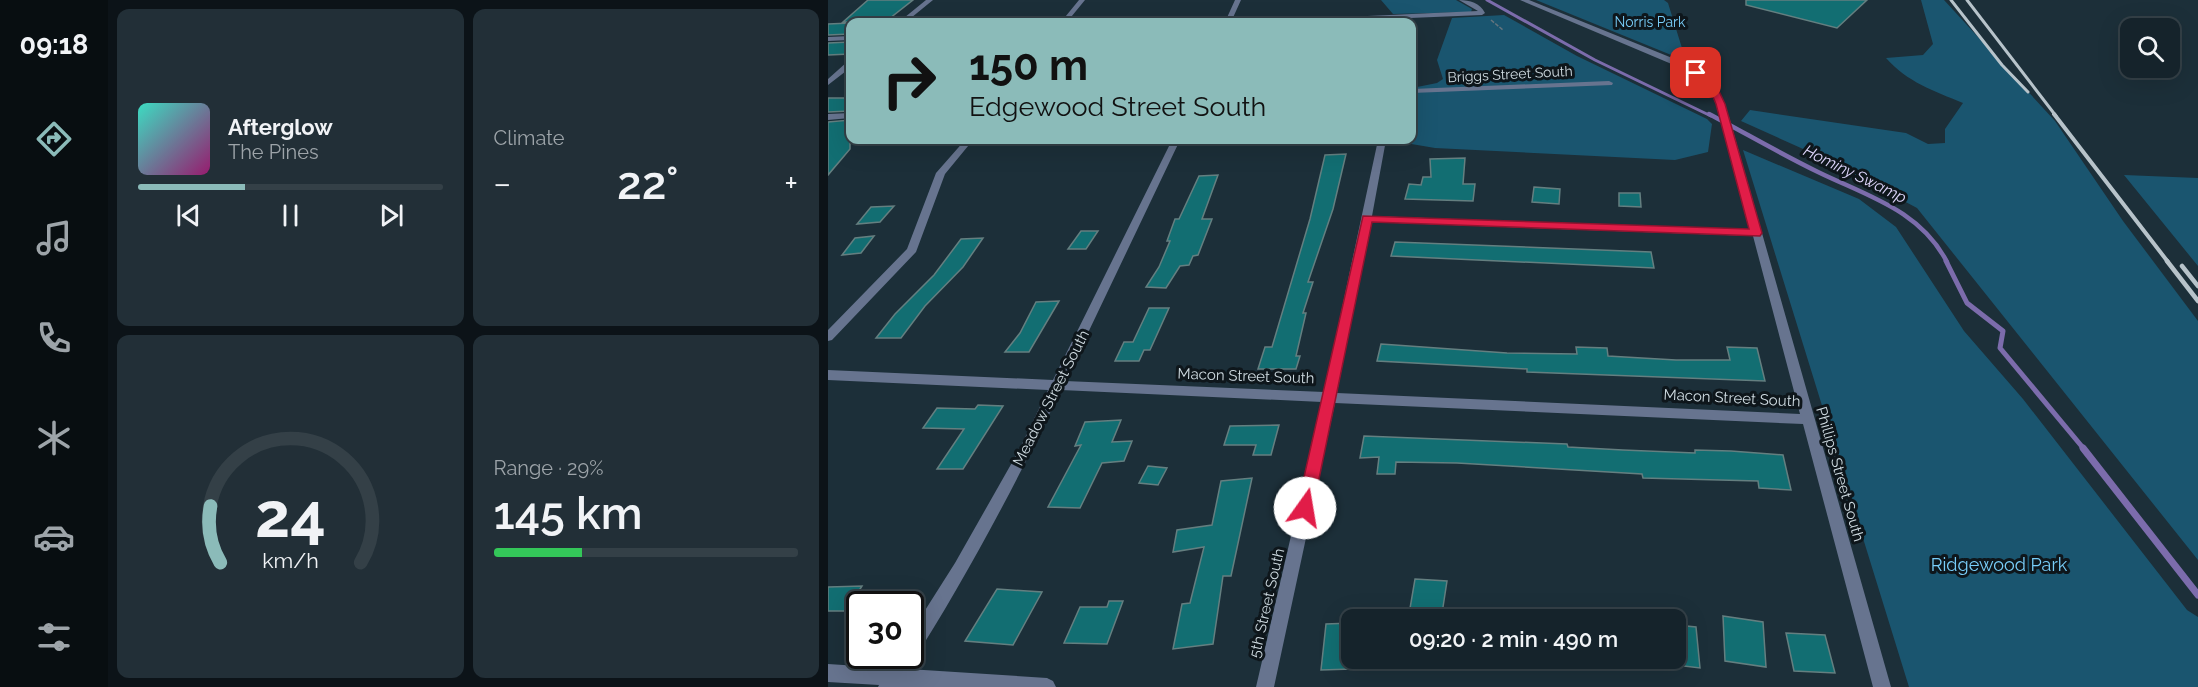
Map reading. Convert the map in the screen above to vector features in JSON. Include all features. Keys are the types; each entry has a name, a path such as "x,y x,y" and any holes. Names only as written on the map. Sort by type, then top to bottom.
{"street":[{"path":"907,18 930,0"},
{"path":"1067,18 1082,0"},
{"path":"1229,18 1238,0"},
{"path":"1369,18 1482,13 1479,8 1462,0"},
{"name":"Phillips Street South","path":"1523,0 1692,71 1715,91 1721,104 1882,687"},
{"path":"828,39 846,38"},
{"path":"828,83 846,67"},
{"name":"Briggs Street South","path":"1416,92 1610,83"},
{"path":"828,117 846,116"},
{"path":"828,337 912,250 941,173 966,144"},
{"name":"Meadow Street South","path":"924,627 960,568 1058,387 1174,144"},
{"name":"5th Street South","path":"1265,687 1330,396 1381,144"},
{"path":"1367,219 1756,233"},
{"name":"Macon Street South","path":"828,375 1058,387 1330,396 1808,418"},
{"path":"890,682 898,669"},
{"path":"828,673 890,682 1047,687"}],"path":[{"path":"1482,13 1503,30"}],"green space":[{"path":"1381,0 1456,0 1472,9 1471,12 1393,14"},
{"name":"Norris Park","path":"1536,0 1664,0 1668,3 1686,61"},
{"path":"1921,0 1944,0 2055,121 2123,221 2198,321 2198,560 1917,208 1821,157 1741,121 1750,110 1906,133 1928,144 1945,143 1945,129 1963,103 1912,80 1886,58 1923,55 1933,44"},
{"path":"1504,15 1577,56 1707,119 1712,124 1708,152 1675,160 1435,148 1412,144 1416,144 1416,87 1437,83 1443,79 1437,60 1452,18"},
{"name":"Ridgewood Park","path":"1743,150 1859,199 1896,227 1964,331 2023,399 2187,610 2198,617 2198,687 1909,687"},
{"path":"2124,175 2198,178 2198,266"}],"building":[{"path":"868,0 913,0 890,18 848,18"},
{"path":"1746,0 1867,0 1837,28 1746,5"},
{"path":"846,23 846,34 828,35 828,24"},
{"path":"846,42 846,54 828,55 828,43"},
{"path":"828,98 846,98 846,111 828,112"},
{"path":"846,120 846,144 850,144 850,149 828,175 828,122"},
{"path":"1346,154 1333,209 1308,282 1313,282 1303,313 1306,313 1296,356 1300,356 1296,369 1258,369 1265,347 1272,347 1310,219 1325,155"},
{"path":"1465,158 1463,184 1475,184 1473,201 1405,199 1409,184 1421,185 1423,177 1431,177 1430,159"},
{"path":"1218,175 1202,219 1212,219 1198,255 1193,256 1189,265 1180,266 1166,288 1146,287 1159,267 1170,241 1167,241 1175,219 1179,219 1199,176"},
{"path":"1534,187 1560,189 1559,204 1532,202"},
{"path":"1619,193 1640,193 1641,207 1619,206"},
{"path":"894,206 880,222 857,224 871,207"},
{"path":"1081,231 1098,231 1086,249 1068,249"},
{"path":"874,236 861,253 842,255 855,238"},
{"path":"983,238 963,267 925,306 901,338 876,338 895,314 934,275 961,239"},
{"path":"1395,242 1651,252 1654,268 1391,256"},
{"path":"1059,301 1029,352 1005,352 1020,333 1036,302"},
{"path":"1149,308 1169,308 1150,350 1144,350 1139,361 1115,361 1124,342 1133,342"},
{"path":"1381,344 1507,353 1577,354 1576,347 1607,348 1608,356 1676,360 1730,360 1727,347 1757,348 1765,381 1527,372 1527,369 1377,361"},
{"path":"978,405 1003,406 963,469 937,469 964,429 923,428 937,408 975,409"},
{"path":"1121,420 1112,442 1132,441 1124,461 1102,463 1080,508 1048,507 1081,445 1075,446 1085,422"},
{"path":"1279,425 1271,455 1253,455 1256,445 1224,445 1230,426"},
{"path":"1364,436 1567,444 1568,447 1623,450 1695,453 1695,450 1731,451 1783,455 1791,490 1759,488 1758,481 1643,478 1642,474 1457,463 1396,462 1395,474 1377,474 1379,457 1360,458"},
{"path":"1148,466 1167,468 1158,485 1139,483"},
{"path":"1252,478 1231,576 1223,576 1213,644 1173,649 1182,604 1190,603 1204,547 1173,552 1177,530 1212,525 1221,481"},
{"path":"1415,579 1447,581 1443,609 1410,609"},
{"path":"862,586 859,591 846,591 846,611 828,611 828,587"},
{"path":"997,589 1042,592 1013,645 965,641"},
{"path":"1109,601 1123,601 1107,644 1064,643 1080,607 1107,607"},
{"path":"1723,616 1763,622 1766,667 1725,661"},
{"path":"1341,623 1341,669 1352,669 1321,670 1326,624"},
{"path":"1686,626 1696,627 1700,668 1686,666"},
{"path":"1786,633 1825,635 1835,673 1794,671"}],"waterway":[{"name":"Hominy Swamp","path":"1487,0 1595,60 1711,116"},
{"name":"Hominy Swamp","path":"1709,114 1804,165 1891,207 1922,229 1936,244 1947,262"},
{"name":"Hominy Swamp","path":"1946,261 1967,303 2003,331 2000,348 2084,449"},
{"name":"Hominy Swamp","path":"2083,448 2198,595"}],"railway":[{"path":"1951,0 2002,65 2028,92"},
{"path":"1967,0 2056,116"},
{"path":"2054,114 2168,262"},
{"path":"2167,261 2198,301"},
{"path":"2182,266 2198,286"}],"route":[{"path":"1305,508 1367,219 1756,233 1721,104 1715,91 1696,73"}]}
